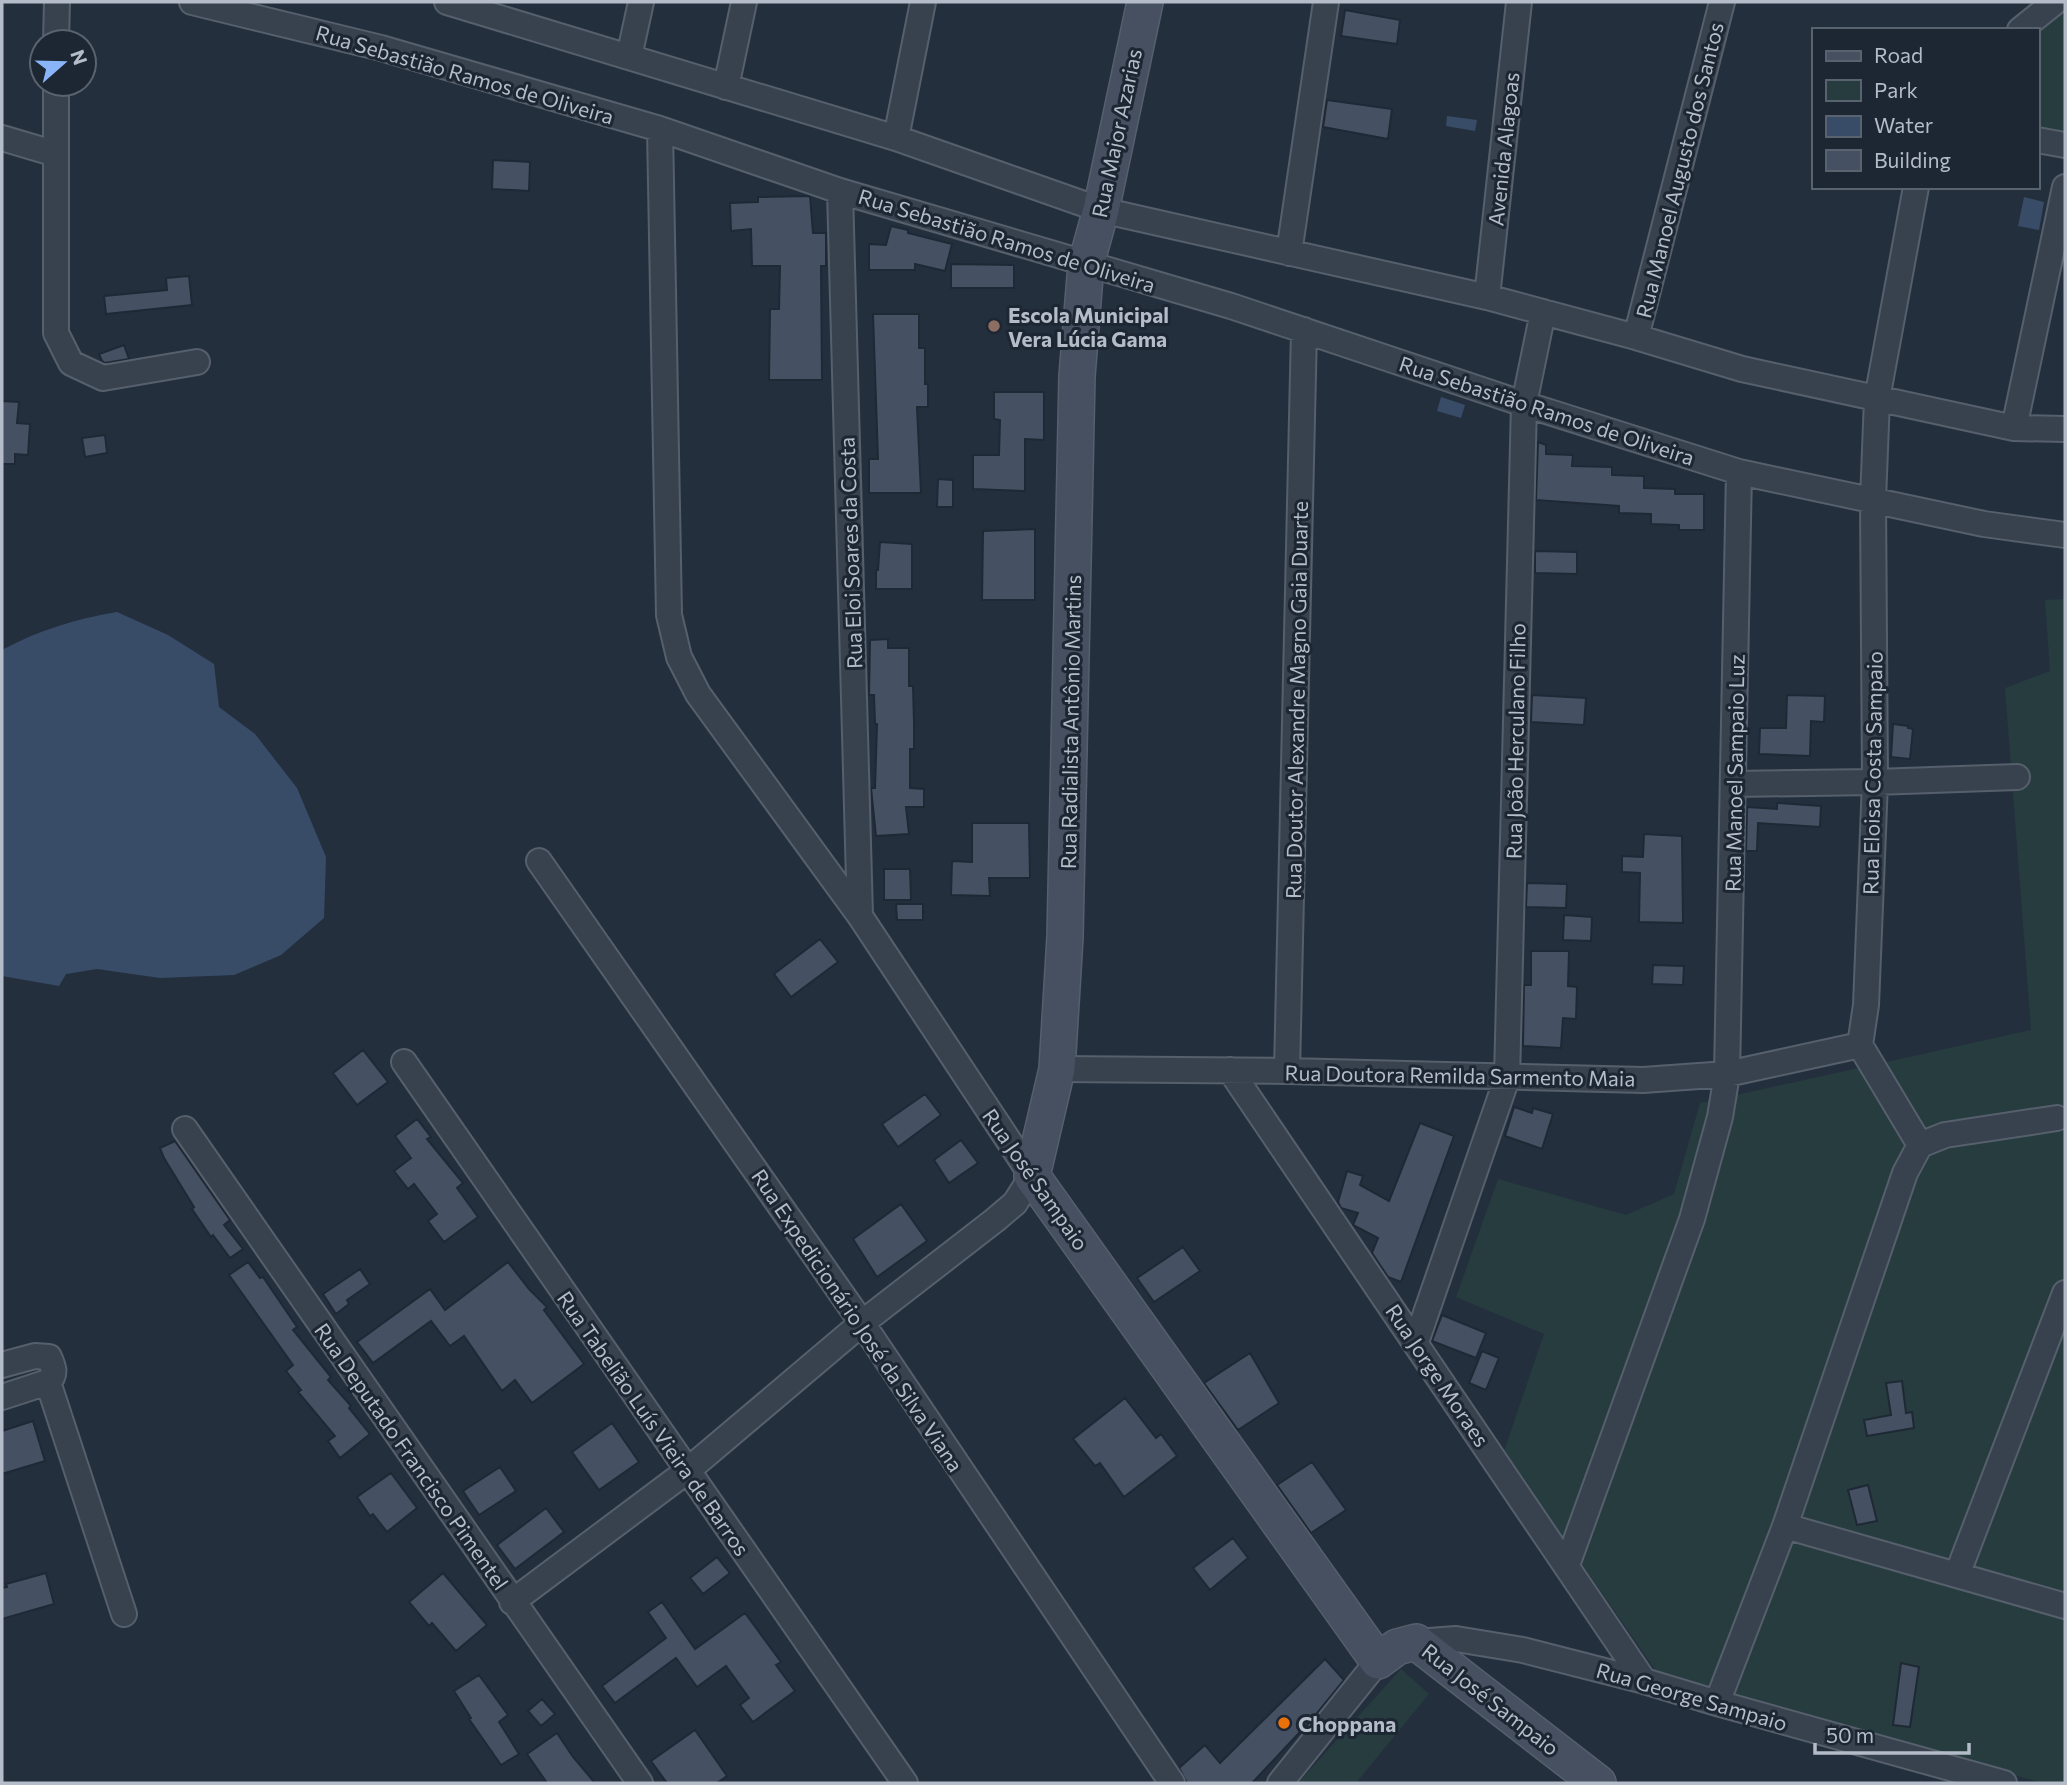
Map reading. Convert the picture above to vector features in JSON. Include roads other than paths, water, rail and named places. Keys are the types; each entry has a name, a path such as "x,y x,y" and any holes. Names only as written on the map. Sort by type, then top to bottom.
{"street":[{"path":"57,2 57,28"},
{"name":"Rua Sebastião Ramos de Oliveira","path":"192,2 382,48 660,129 839,191 1304,330 1739,472 1984,524 2065,535"},
{"path":"447,2 498,10 629,57 896,138 1101,209 1487,297 1742,369 2014,428 2065,429"},
{"path":"629,57 641,2"},
{"path":"726,87 744,2"},
{"path":"896,138 923,2"},
{"name":"Rua Major Azarias","path":"1086,264 1101,209 1145,2"},
{"path":"1290,253 1326,2"},
{"name":"Avenida Alagoas","path":"1487,297 1519,2"},
{"name":"Rua Manoel Augusto dos Santos","path":"1636,337 1722,2"},
{"path":"2022,28 2055,2"},
{"path":"56,98 56,333 71,363 103,379 197,362"},
{"name":"Rua José Sampaio","path":"660,129 669,615 679,657 698,694 860,916 1032,1176 1378,1661"},
{"path":"2,138 56,154"},
{"path":"2039,139 2065,145"},
{"path":"2014,428 2065,187"},
{"name":"Rua Eloisa Costa Sampaio","path":"1860,1045 1866,1005 1875,782 1873,500 1877,399 1916,189"},
{"name":"Rua Eloi Soares da Costa","path":"839,191 860,916"},
{"name":"Rua Radialista Antônio Martins","path":"1032,1176 1058,1069 1065,937 1077,376 1086,264"},
{"name":"Rua João Herculano Filho","path":"1416,1342 1507,1078 1524,404 1543,312"},
{"name":"Rua Doutor Alexandre Magno Gaia Duarte","path":"1287,1071 1304,330"},
{"name":"Rua Manoel Sampaio Luz","path":"1567,1565 1692,1219 1720,1117 1727,1074 1739,472"},
{"path":"1734,784 2017,777"},
{"name":"Rua Expedicionário José da Silva Viana","path":"539,861 862,1323 1172,1783"},
{"path":"1860,1045 1920,1145"},
{"name":"Rua Doutora Remilda Sarmento Maia","path":"1058,1069 1287,1071 1643,1080 1727,1074 1860,1045"},
{"name":"Rua Tabelião Luís Vieira de Barros","path":"404,1062 905,1783"},
{"name":"Rua Jorge Moraes","path":"1230,1070 1644,1681"},
{"path":"1717,1703 1785,1526 1905,1173 1920,1145 1945,1135 2057,1118"},
{"name":"Rua Deputado Francisco Pimentel","path":"185,1129 640,1783"},
{"path":"512,1602 687,1471 862,1323 995,1220 1015,1202 1032,1176"},
{"path":"1957,1575 2065,1293"},
{"path":"2,1365 34,1356 48,1357 54,1369 48,1382 2,1397"},
{"path":"48,1382 124,1614"},
{"path":"1785,1526 2065,1606"},
{"name":"Rua George Sampaio","path":"1416,1642 1456,1639 1523,1650 1644,1681 2004,1783"},
{"path":"1280,1783 1378,1661 1397,1647 1416,1642"},
{"name":"Rua José Sampaio","path":"1416,1642 1598,1783"}],"water":[{"path":"1447,116 1477,120 1475,131 1446,126"},
{"path":"2024,197 2044,202 2039,230 2018,226"},
{"path":"1441,397 1465,405 1461,418 1437,411"},
{"path":"117,612 168,635 214,664 219,707 255,734 297,788 326,857 324,918 281,955 234,975 160,978 97,969 66,974 59,986 2,976 2,650 58,626"}],"place":[{"name":"Escola Municipal Vera Lúcia Gama","path":"994,326"},
{"name":"Choppana","path":"1284,1723"}]}
